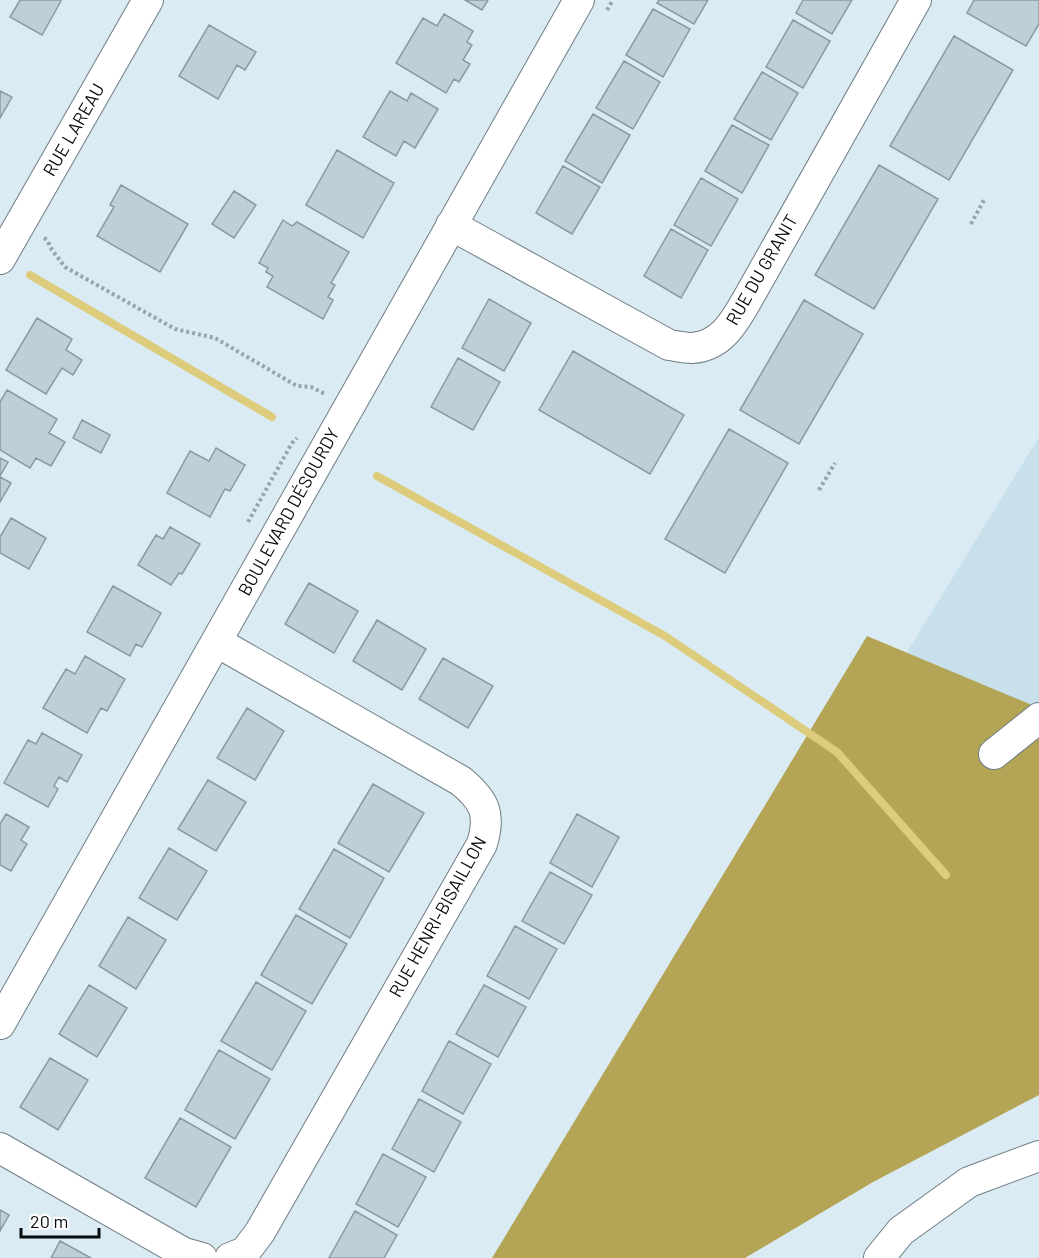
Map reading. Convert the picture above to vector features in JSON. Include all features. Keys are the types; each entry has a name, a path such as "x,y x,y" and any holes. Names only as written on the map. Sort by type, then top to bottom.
{"street":[{"name":"RUE LAREAU","path":"0,260 148,0"},
{"name":"BOULEVARD DÉSOURDY","path":"0,1024 579,0"},
{"name":"RUE DU GRANIT","path":"451,225 669,345 692,348 712,343 729,329 751,293 916,0"},
{"name":"RUE HENRI-BISAILLON","path":"218,642 461,780 474,791 483,804 488,826 482,844 260,1232 245,1252 231,1258"},
{"path":"994,754 1039,718"},
{"path":"0,1148 184,1252 202,1258"},
{"path":"879,1258 901,1231 969,1182 1039,1156"}],"path":[{"path":"971,224 985,198"},
{"path":"15,232 30,230 47,240 51,250 65,267 175,329 214,338 297,386 311,387 326,395"},
{"path":"819,490 835,463"}],"shaded area":[{"path":"1039,437 1039,833 904,657"},
{"path":"867,636 1039,708 1039,1095 873,1182 745,1258 492,1258"}],"building":[{"path":"20,0 61,1 42,35 10,17"},
{"path":"465,0 488,0 482,10"},
{"path":"659,0 708,0 694,24 657,3"},
{"path":"803,0 852,0 832,34 796,13"},
{"path":"974,0 1039,0 1039,24 1026,46 967,13"},
{"path":"653,9 690,29 663,77 626,55"},
{"path":"444,14 473,31 467,42 472,45 463,60 470,64 459,82 454,79 446,93 396,63 423,18 437,26"},
{"path":"793,20 830,41 803,88 766,67"},
{"path":"209,25 256,52 245,70 237,65 218,99 179,76"},
{"path":"954,36 1013,70 949,180 890,146"},
{"path":"624,61 660,82 633,129 596,108"},
{"path":"762,72 798,93 771,140 734,119"},
{"path":"0,91 12,97 0,118"},
{"path":"390,91 407,101 411,93 438,109 415,148 404,141 396,156 363,137"},
{"path":"593,114 630,135 602,183 565,161"},
{"path":"732,125 769,145 742,193 705,171"},
{"path":"337,150 394,183 363,238 306,205"},
{"path":"879,165 938,199 874,309 815,275"},
{"path":"563,166 600,187 572,234 536,213"},
{"path":"701,178 738,199 711,246 674,225"},
{"path":"121,185 188,224 160,272 97,236 114,207 110,205"},
{"path":"234,191 256,205 234,238 212,224"},
{"path":"283,220 292,226 297,222 349,252 331,283 335,285 328,297 333,300 323,319 267,287 273,276 266,272 268,268 259,263"},
{"path":"671,229 708,250 681,298 644,276"},
{"path":"489,299 531,323 504,371 462,348"},
{"path":"804,300 863,334 799,444 740,410"},
{"path":"37,318 72,339 66,350 82,360 73,375 62,368 46,394 6,370"},
{"path":"573,351 684,415 650,474 539,410"},
{"path":"458,358 500,382 473,430 431,407"},
{"path":"7,390 57,419 49,433 65,442 51,466 36,458 30,468 0,450 0,402"},
{"path":"82,420 110,435 101,453 73,438"},
{"path":"729,429 788,463 725,573 665,539"},
{"path":"216,448 245,465 230,491 225,489 210,517 167,493 190,451 209,461"},
{"path":"0,458 8,462 0,476"},
{"path":"0,477 11,483 0,502"},
{"path":"11,518 46,538 29,569 0,553 0,537"},
{"path":"170,527 200,544 182,574 179,573 171,585 138,565 156,535 163,539"},
{"path":"309,583 358,611 334,653 285,624"},
{"path":"113,586 161,613 142,647 136,644 130,656 87,632"},
{"path":"377,620 426,649 402,690 353,661"},
{"path":"85,656 125,679 107,711 101,708 87,733 43,708 66,669 75,674"},
{"path":"443,658 493,686 468,728 419,699"},
{"path":"247,708 284,731 255,780 217,758"},
{"path":"42,733 82,755 67,782 59,777 54,786 58,789 48,807 4,783 28,740 36,744"},
{"path":"208,780 246,802 216,851 178,829"},
{"path":"373,784 424,813 389,872 338,843"},
{"path":"6,814 29,827 21,840 27,844 11,871 0,865 0,824"},
{"path":"577,814 619,837 592,887 550,863"},
{"path":"169,848 207,871 177,920 139,898"},
{"path":"334,849 384,878 350,938 299,909"},
{"path":"550,872 592,895 564,944 522,921"},
{"path":"296,915 347,944 312,1004 261,975"},
{"path":"128,917 166,940 136,989 99,966"},
{"path":"515,926 557,949 529,999 487,976"},
{"path":"256,982 306,1011 272,1070 221,1041"},
{"path":"89,985 127,1008 97,1057 59,1034"},
{"path":"484,985 526,1007 498,1057 456,1034"},
{"path":"449,1041 491,1064 463,1114 422,1091"},
{"path":"219,1050 270,1079 235,1139 185,1110"},
{"path":"50,1058 88,1080 58,1130 20,1107"},
{"path":"419,1099 461,1122 434,1172 392,1149"},
{"path":"180,1118 231,1147 196,1207 145,1178"},
{"path":"383,1154 426,1177 398,1227 356,1204"},
{"path":"0,1210 9,1215 0,1231"},
{"path":"355,1211 397,1235 384,1258 329,1258"},
{"path":"60,1241 91,1258 51,1258"}],"waterway":[{"path":"30,275 272,417"},
{"path":"377,476 665,636 837,752 946,875"}]}
